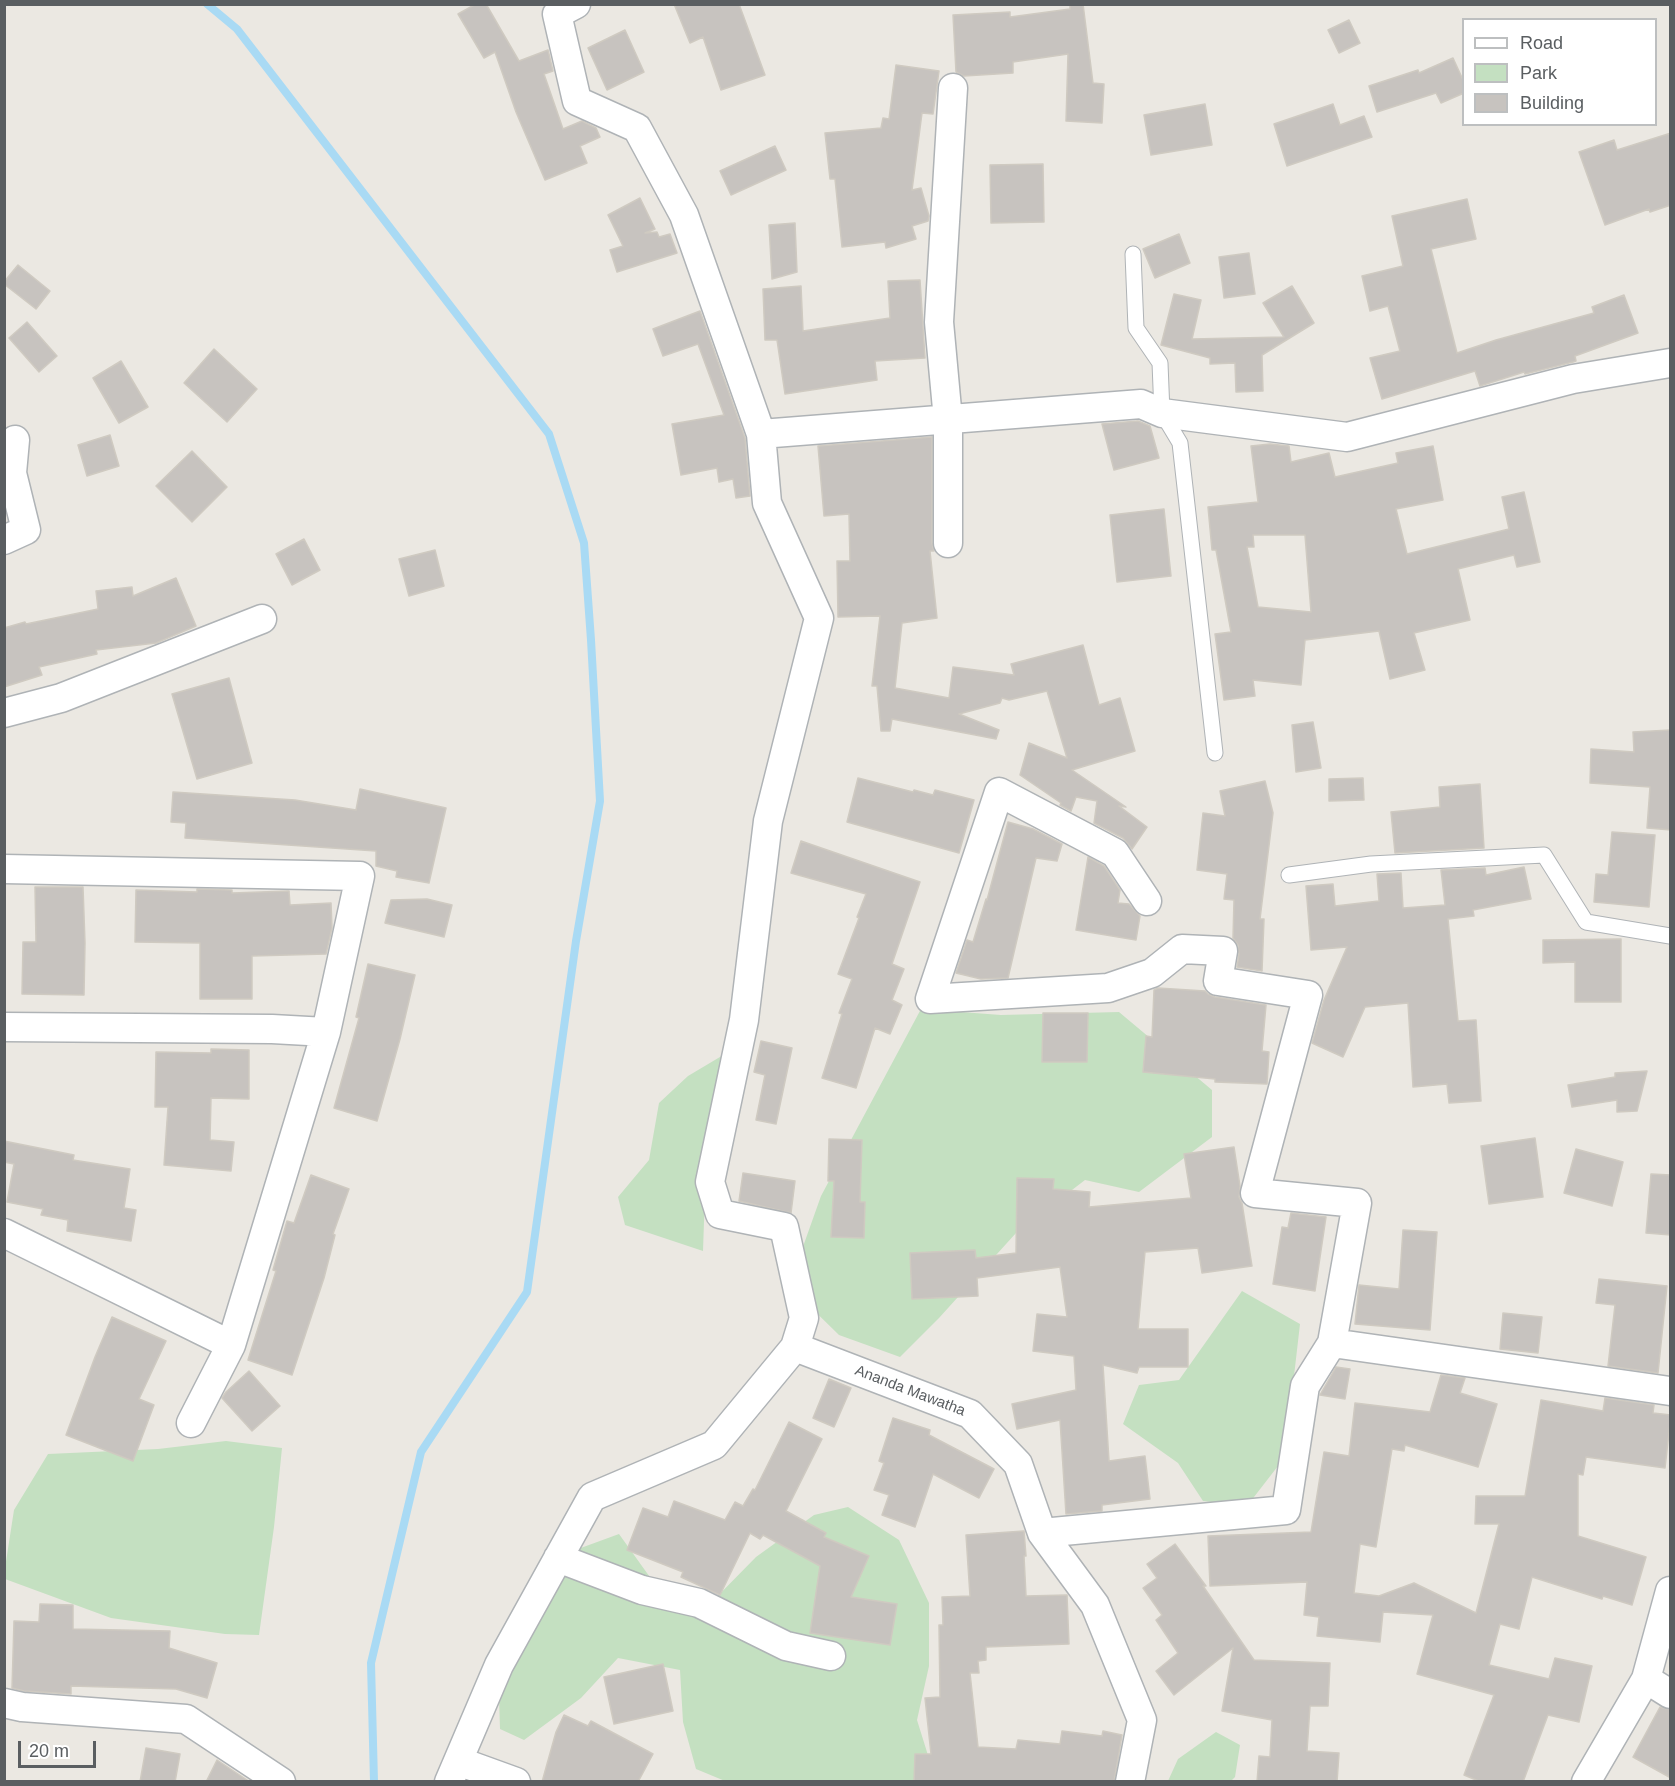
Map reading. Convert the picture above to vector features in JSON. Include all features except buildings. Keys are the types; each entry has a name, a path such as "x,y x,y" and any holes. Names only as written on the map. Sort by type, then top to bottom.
{"street":[{"path":"516,1782 453,1771 499,1665 592,1497 714,1445 795,1347 804,1318 784,1227 720,1214 710,1182 744,1020 768,821 819,618 767,503 761,434 684,215 637,128 577,101 561,8"},
{"path":"948,543 948,420 939,322 953,88"},
{"path":"761,434 1141,404 1161,413 1347,437 1573,379 1671,363"},
{"path":"4,540 26,530 12,473 15,440"},
{"path":"4,712 61,698 262,619"},
{"path":"1042,1533 1286,1510 1305,1386 1332,1342 1357,1203 1255,1193 1308,995 1218,981 1223,951 1182,949 1152,973 1107,988 930,999 999,792 1115,853 1147,901"},
{"path":"4,869 360,876 326,1032 231,1346 191,1424"},
{"path":"4,1027 272,1029 326,1032"},
{"path":"4,1233 231,1346"},
{"path":"1332,1342 1671,1390"},
{"name":"Ananda Mawatha","path":"795,1347 970,1414 1018,1464 1042,1533 1095,1605 1142,1720 1130,1782"},
{"path":"558,1558 642,1590 699,1603 786,1646 831,1656"},
{"path":"1587,1782 1646,1679 1671,1591"},
{"path":"1646,1679 1671,1694"},
{"path":"4,1703 22,1707 186,1719 281,1782"}],"lane":[{"path":"1133,254 1136,328 1160,363 1161,413 1180,444 1215,753"},
{"path":"1290,875 1371,864 1544,855 1586,922 1671,936"}],"green space":[{"path":"921,1009 1001,1015 1119,1012 1212,1090 1212,1137 1139,1192 1085,1180 1016,1233 939,1318 900,1357 839,1335 789,1286 821,1196"},
{"path":"725,1054 705,1192 703,1251 625,1225 618,1197 649,1160 659,1103 688,1076"},
{"path":"1242,1291 1300,1324 1294,1376 1278,1466 1247,1506 1203,1501 1178,1463 1123,1424 1139,1385 1179,1380"},
{"path":"226,1441 282,1448 259,1635 225,1634 111,1618 5,1579 14,1510 48,1454 158,1449"},
{"path":"848,1507 899,1540 929,1603 929,1666 917,1720 936,1781 725,1781 696,1769 683,1722 680,1670 618,1658 581,1698 524,1740 500,1729 499,1696 536,1623 578,1549 619,1534 662,1594 701,1613 756,1557 814,1515"},
{"path":"1216,1732 1240,1745 1235,1777 1231,1781 1168,1781 1178,1759"}],"waterway":[{"path":"207,4 237,29 549,434 584,543 600,801 576,941 527,1292 421,1452 371,1663 374,1782"}]}
